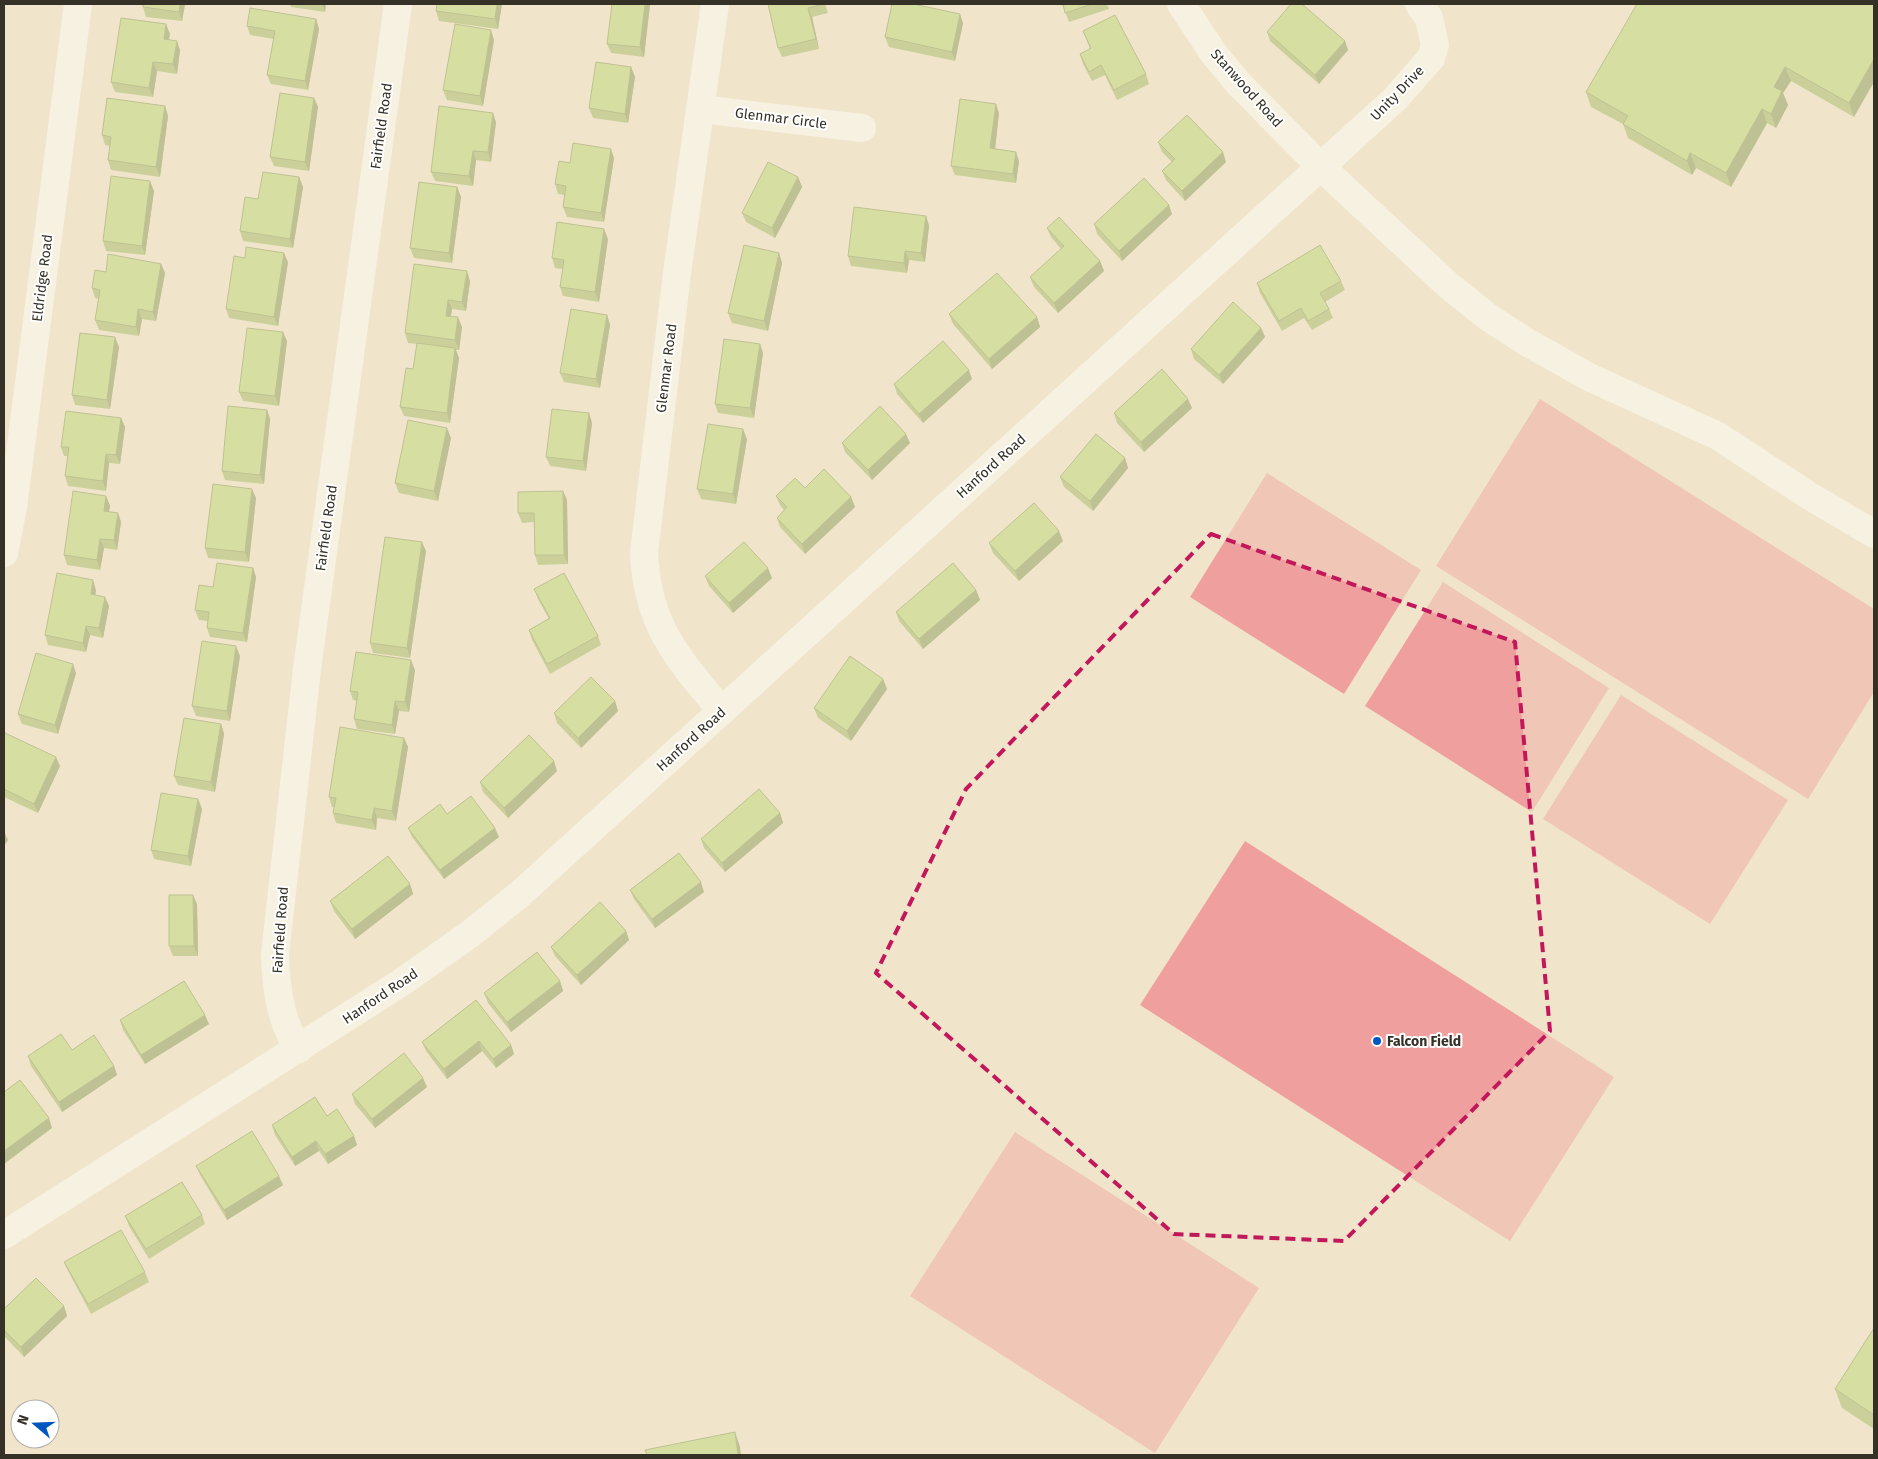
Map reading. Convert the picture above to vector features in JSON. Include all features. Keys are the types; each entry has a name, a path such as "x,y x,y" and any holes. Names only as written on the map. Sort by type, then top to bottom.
{"street":[{"name":"Eldridge Road","path":"4,553 13,507 78,4"},
{"name":"Fairfield Road","path":"299,1049 284,1021 276,980 275,954 307,669 398,4"},
{"name":"Glenmar Road","path":"715,4 677,273 644,553 645,576 652,605 665,635 685,666 722,711"},
{"name":"Stanwood Road","path":"1181,4 1214,54 1240,85 1320,166 1448,285 1488,317 1526,342 1589,377 1718,436 1808,495 1874,534"},
{"name":"Unity Drive","path":"1320,166 1394,99 1431,58 1435,45 1429,18 1419,4"},
{"name":"Glenmar Circle","path":"700,108 862,128"},
{"name":"Hanford Road","path":"4,1235 402,982 477,928 520,894 1320,166"}],"highlighted area":[{"path":"1211,534 1515,642 1550,1031 1344,1241 1174,1234 876,973 966,789"}],"shaded area":[{"path":"1540,399 1874,609 1874,692 1808,799 1436,566"},
{"path":"1267,473 1421,570 1344,694 1190,597"},
{"path":"1443,582 1609,688 1532,812 1365,706"},
{"path":"1621,695 1788,800 1710,924 1543,819"},
{"name":"Falcon Field","path":"1245,841 1614,1077 1510,1241 1140,1005"},
{"path":"1015,1132 1259,1288 1155,1453 910,1296"}],"building":[{"path":"143,4 180,4 179,12 143,7"},
{"path":"437,4 497,4 495,19 436,11"},
{"path":"612,4 645,4 640,47 607,44"},
{"path":"768,4 824,4 808,8 816,39 778,48"},
{"path":"892,4 913,4 960,14 952,52 885,37"},
{"path":"1063,4 1092,4 1065,13"},
{"path":"1291,4 1302,4 1345,41 1315,75 1267,32"},
{"path":"1637,4 1874,4 1874,59 1849,103 1785,67 1774,87 1782,91 1771,114 1762,109 1726,173 1690,153 1687,161 1623,124 1628,116 1586,92"},
{"path":"250,8 316,19 305,81 267,75 275,31 247,26"},
{"path":"1115,15 1146,74 1114,90 1101,65 1089,72 1080,54 1091,48 1083,31"},
{"path":"121,18 166,24 164,39 177,41 173,64 153,62 149,88 111,82"},
{"path":"455,24 491,30 480,96 443,90"},
{"path":"596,62 631,67 625,114 589,108"},
{"path":"280,93 314,98 305,162 270,157"},
{"path":"107,98 165,106 156,167 108,160 111,137 102,135"},
{"path":"960,99 996,104 990,148 1016,152 1013,174 951,166"},
{"path":"439,106 493,113 488,152 473,151 469,176 431,172"},
{"path":"1187,115 1223,152 1182,191 1162,171 1175,159 1158,142"},
{"path":"573,143 611,149 601,213 563,207 566,186 555,184 559,161 570,163"},
{"path":"768,162 798,177 772,228 742,213"},
{"path":"263,172 299,177 290,239 240,231 245,197 258,199"},
{"path":"111,176 150,181 142,246 103,241"},
{"path":"1144,178 1169,205 1119,251 1094,224"},
{"path":"419,182 457,187 449,253 410,248"},
{"path":"854,207 926,216 921,253 905,251 904,263 848,256"},
{"path":"1059,217 1100,261 1054,303 1030,277 1064,246 1047,228"},
{"path":"557,222 604,229 595,292 560,287 564,260 552,258"},
{"path":"744,245 779,253 764,321 728,313"},
{"path":"1320,245 1341,281 1320,293 1329,309 1308,321 1301,308 1279,321 1257,283"},
{"path":"246,247 284,253 274,317 226,309 234,256 245,258"},
{"path":"108,254 161,264 153,312 138,309 136,327 95,320 100,290 92,288 95,270 106,272"},
{"path":"414,264 467,271 462,302 448,300 446,316 458,317 455,340 405,333"},
{"path":"997,273 1037,317 989,359 949,314"},
{"path":"1233,302 1261,328 1219,375 1191,349"},
{"path":"571,309 607,315 596,379 560,373"},
{"path":"247,328 283,332 275,396 239,392"},
{"path":"80,333 115,337 107,400 72,395"},
{"path":"724,339 760,344 750,408 715,404"},
{"path":"943,341 969,370 919,414 894,384"},
{"path":"417,343 455,348 447,413 400,407 406,368 413,369"},
{"path":"1162,369 1188,399 1141,442 1114,413"},
{"path":"228,406 267,410 260,475 222,471"},
{"path":"880,406 906,434 868,470 842,443"},
{"path":"552,409 589,413 583,461 546,457"},
{"path":"66,411 121,418 116,455 106,454 103,481 65,476 69,447 61,447"},
{"path":"408,420 447,428 434,491 395,483"},
{"path":"708,424 743,429 733,494 697,489"},
{"path":"1096,434 1125,458 1090,501 1060,477"},
{"path":"824,469 851,497 802,544 777,518 787,507 776,496 795,478 805,488"},
{"path":"213,484 252,489 245,552 205,548"},
{"path":"73,491 106,496 104,511 118,513 114,540 100,539 97,560 64,555"},
{"path":"563,491 564,555 535,555 534,513 518,513 518,492"},
{"path":"1034,503 1059,531 1015,571 989,543"},
{"path":"385,537 422,542 407,648 370,643"},
{"path":"744,542 768,568 729,603 705,576"},
{"path":"217,563 253,568 243,633 207,628 209,612 195,610 199,585 213,587"},
{"path":"953,563 976,590 919,639 896,612"},
{"path":"57,573 93,580 91,594 105,597 99,628 86,626 83,643 45,635"},
{"path":"564,573 598,636 547,664 529,630 550,618 534,589"},
{"path":"202,641 236,646 227,711 192,706"},
{"path":"356,652 411,660 405,702 395,701 392,725 354,719 358,692 350,691"},
{"path":"36,653 73,664 55,725 18,714"},
{"path":"850,656 883,679 847,731 814,708"},
{"path":"591,677 615,701 578,738 554,713"},
{"path":"184,718 221,724 211,782 174,776"},
{"path":"340,727 404,738 392,811 374,808 372,820 333,813 336,798 329,797"},
{"path":"5,733 56,757 34,804 4,789"},
{"path":"529,735 554,761 504,808 480,782"},
{"path":"759,789 780,813 722,863 701,839"},
{"path":"161,793 198,799 188,856 151,850"},
{"path":"471,796 495,828 440,870 408,828 440,804 447,814"},
{"path":"679,853 701,882 652,919 630,890"},
{"path":"388,856 410,884 352,929 330,901"},
{"path":"169,895 193,895 194,946 169,946"},
{"path":"600,902 626,931 577,975 551,947"},
{"path":"537,952 560,981 507,1022 484,993"},
{"path":"184,981 205,1015 141,1055 120,1020"},
{"path":"476,1000 511,1045 493,1059 479,1041 444,1069 422,1042"},
{"path":"61,1034 72,1050 94,1035 114,1066 59,1102 28,1056"},
{"path":"404,1053 423,1078 372,1119 352,1094"},
{"path":"20,1080 49,1118 4,1151 4,1092"},
{"path":"315,1097 327,1116 337,1109 354,1136 325,1154 316,1141 292,1157 272,1125"},
{"path":"252,1131 279,1176 224,1210 196,1166"},
{"path":"182,1182 202,1215 146,1249 125,1216"},
{"path":"121,1230 145,1272 88,1304 64,1262"},
{"path":"36,1278 64,1306 21,1347 4,1330 4,1309"},
{"path":"1874,1328 1874,1415 1835,1389"},
{"path":"735,1432 738,1455 647,1455 645,1450"}],"place":[{"name":"Falcon Field","path":"1377,1041"}]}
